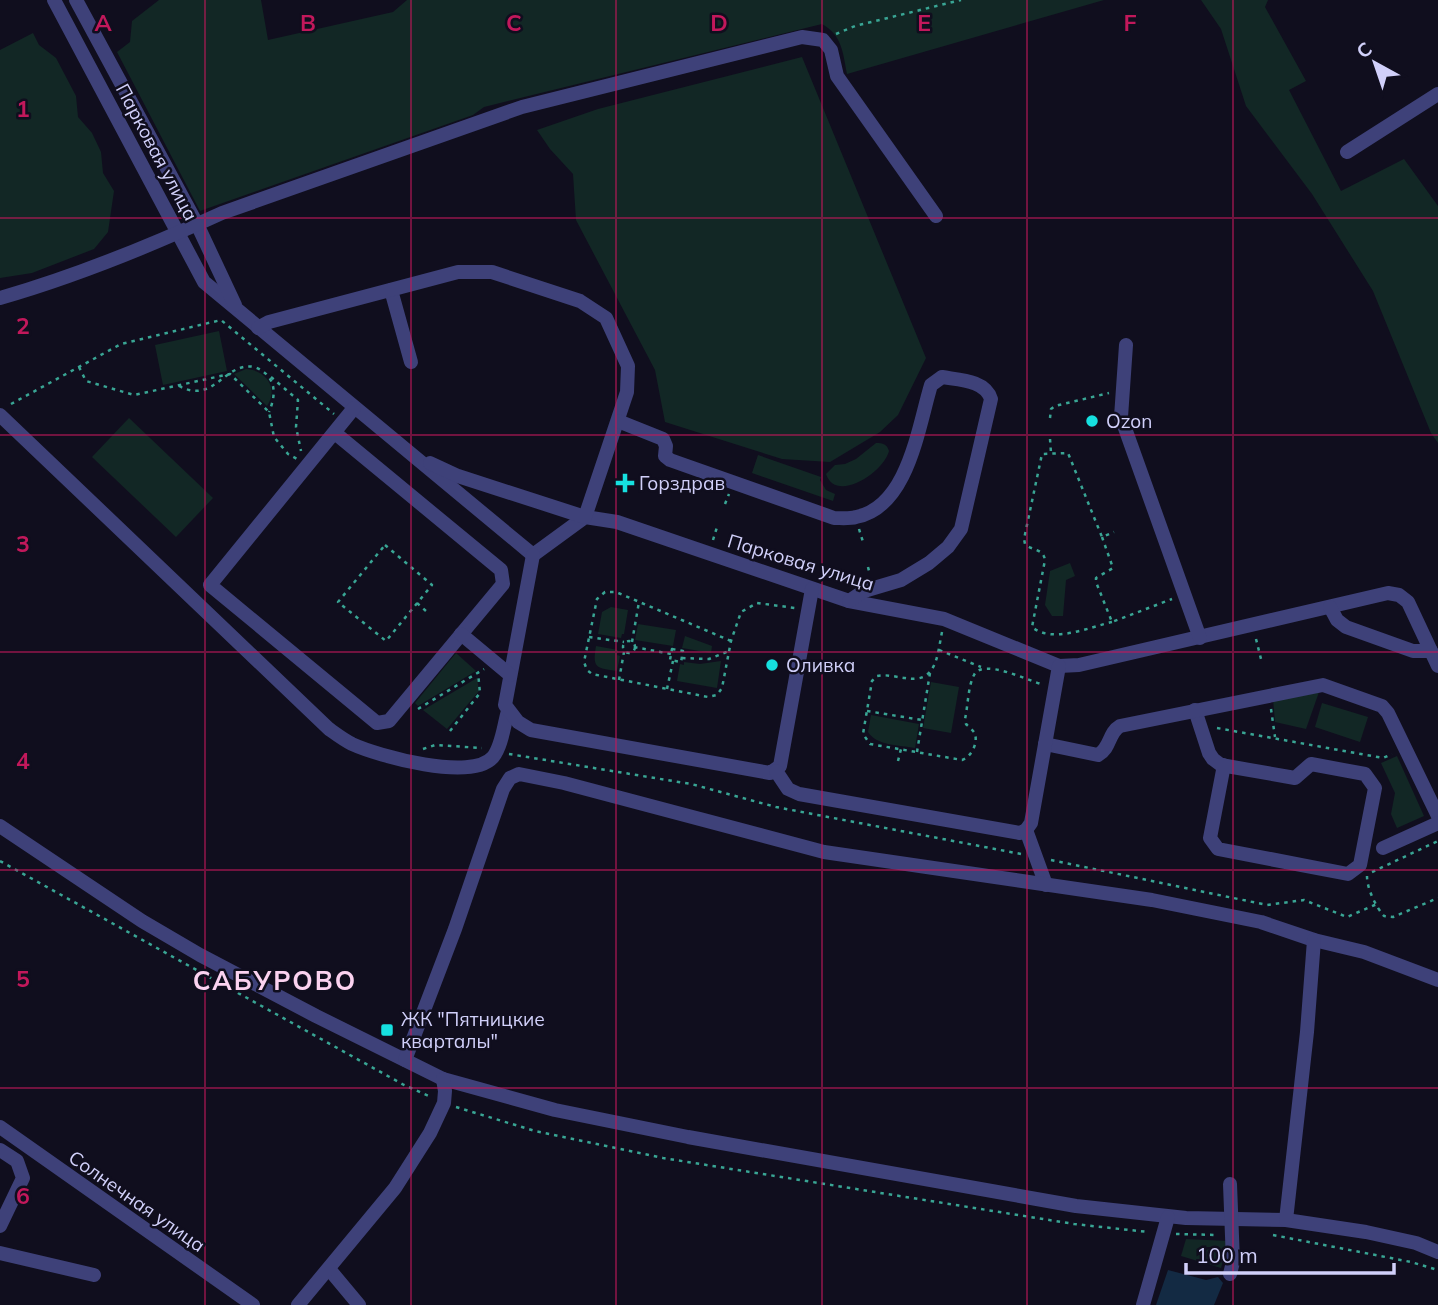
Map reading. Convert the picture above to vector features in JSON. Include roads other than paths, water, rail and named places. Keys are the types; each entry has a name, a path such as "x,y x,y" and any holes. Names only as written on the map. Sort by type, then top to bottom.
{"street":[{"name":"Парковая улица","path":"54,0 204,282 533,555"},
{"name":"Парковая улица","path":"76,0 197,225 239,313"},
{"path":"0,298 60,281 222,213 522,107 802,37 823,40 831,50 837,76 936,216"},
{"path":"1347,152 1438,94"},
{"path":"258,328 269,322 458,272 492,272 580,301 606,318 628,366 627,392 585,517 533,555 505,705 517,722 531,730 770,773 776,771 780,765 812,589"},
{"path":"391,290 411,362"},
{"path":"1126,345 1121,417 1200,638"},
{"path":"618,421 663,439 666,446 665,456 670,460 834,518 857,517 890,497 902,480 931,385 936,380 942,377 981,385 988,390 991,399 961,529 948,547 929,563 901,580 864,591 849,601"},
{"path":"340,428 501,570 503,584 389,721 377,723 210,585 354,408"},
{"path":"0,415 329,729 350,743 371,752 453,770 475,766 491,760 497,751 508,711"},
{"name":"Парковая улица","path":"407,452 458,476 585,517 617,522 849,601 944,619 1059,666"},
{"path":"776,771 788,789 799,794 1020,833 1031,823 1059,666 1200,638 1388,593 1399,595 1408,602 1438,666"},
{"path":"1330,607 1337,620 1346,627 1413,651 1431,651"},
{"path":"461,634 510,676"},
{"path":"1045,744 1098,755 1108,747 1112,733 1121,726 1323,685 1382,706 1388,713 1438,816"},
{"path":"1195,710 1209,753 1213,760 1224,765 1295,778 1311,764 1365,774 1375,788 1360,865 1348,874 1218,849 1210,838 1224,765"},
{"path":"491,760 510,778"},
{"path":"405,1060 455,929 503,789 510,778 519,774 564,783 824,852 1152,900 1261,922 1314,940 1364,952 1438,981"},
{"path":"1383,848 1438,822"},
{"path":"0,826 142,921 200,955 443,1079 555,1110 688,1137 1076,1206 1168,1217 1286,1220 1366,1232 1416,1243 1438,1252"},
{"path":"1026,830 1046,885"},
{"path":"1286,1220 1314,940"},
{"path":"298,1305 395,1188 430,1133 444,1103 446,1091 443,1079"},
{"name":"Солнечная улица","path":"0,1128 253,1305"},
{"path":"0,1150 17,1161 23,1178 0,1226"},
{"path":"1230,1184 1233,1262 1230,1274"},
{"path":"1143,1305 1168,1217"},
{"path":"0,1253 94,1275"},
{"path":"329,1269 358,1302 372,1305"}],"water":[{"path":"1168,1270 1206,1280 1218,1277 1223,1283 1214,1305 1156,1305"}],"place":[{"name":"Ozon","path":"1092,421"},
{"name":"Горздрав","path":"625,483"},
{"name":"Оливка","path":"772,665"},
{"name":"ЖК \"Пятницкие кварталы\"","path":"387,1030"}],"district":[{"name":"САБУРОВО","path":"275,980"}]}
